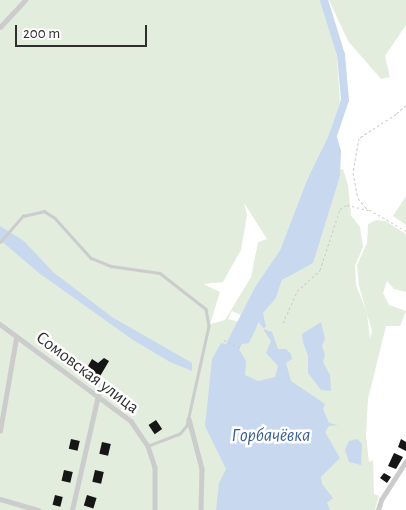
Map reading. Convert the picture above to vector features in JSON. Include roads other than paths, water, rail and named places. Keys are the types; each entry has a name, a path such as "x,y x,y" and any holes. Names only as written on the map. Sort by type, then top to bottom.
{"street":[{"path":"0,27 26,0"},
{"name":"Сомовская улица","path":"0,324 16,338 131,421 148,446 156,474 155,510"},
{"path":"0,431 16,338"},
{"path":"72,510 98,396"},
{"path":"189,420 202,469 201,510"},
{"path":"378,510 381,500 406,461"},
{"path":"0,499 38,510"}],"lane":[{"path":"0,242 12,227 27,214 44,212 55,218 91,258 111,266 160,273 206,309 209,326 189,420 180,434 148,446"}],"water":[{"name":"Горбачёвка","path":"330,133 337,137 341,151 340,176 313,263 282,280 276,298 263,313 266,327 263,328 259,322 249,343 242,344 239,349 246,361 245,375 258,381 275,377 278,366 266,353 271,341 263,329 272,332 278,349 286,349 291,354 292,359 286,363 291,381 325,404 323,409 329,423 338,425 329,426 325,432 340,458 321,477 322,484 333,498 327,503 330,510 216,510 219,483 226,469 205,426 212,359 221,343 226,344 255,287 280,250 307,180"},
{"path":"0,226 24,241 53,272 112,317 192,363 192,371 170,362 133,340 39,273 0,240"},
{"path":"321,322 325,339 322,346 325,355 323,362 330,375 331,391 321,390 308,373 308,356 303,342 302,334"},
{"path":"357,439 362,444 361,465 349,462 345,450 349,441"}],"waterway":[{"path":"324,0 341,55 345,100 330,144"}]}
